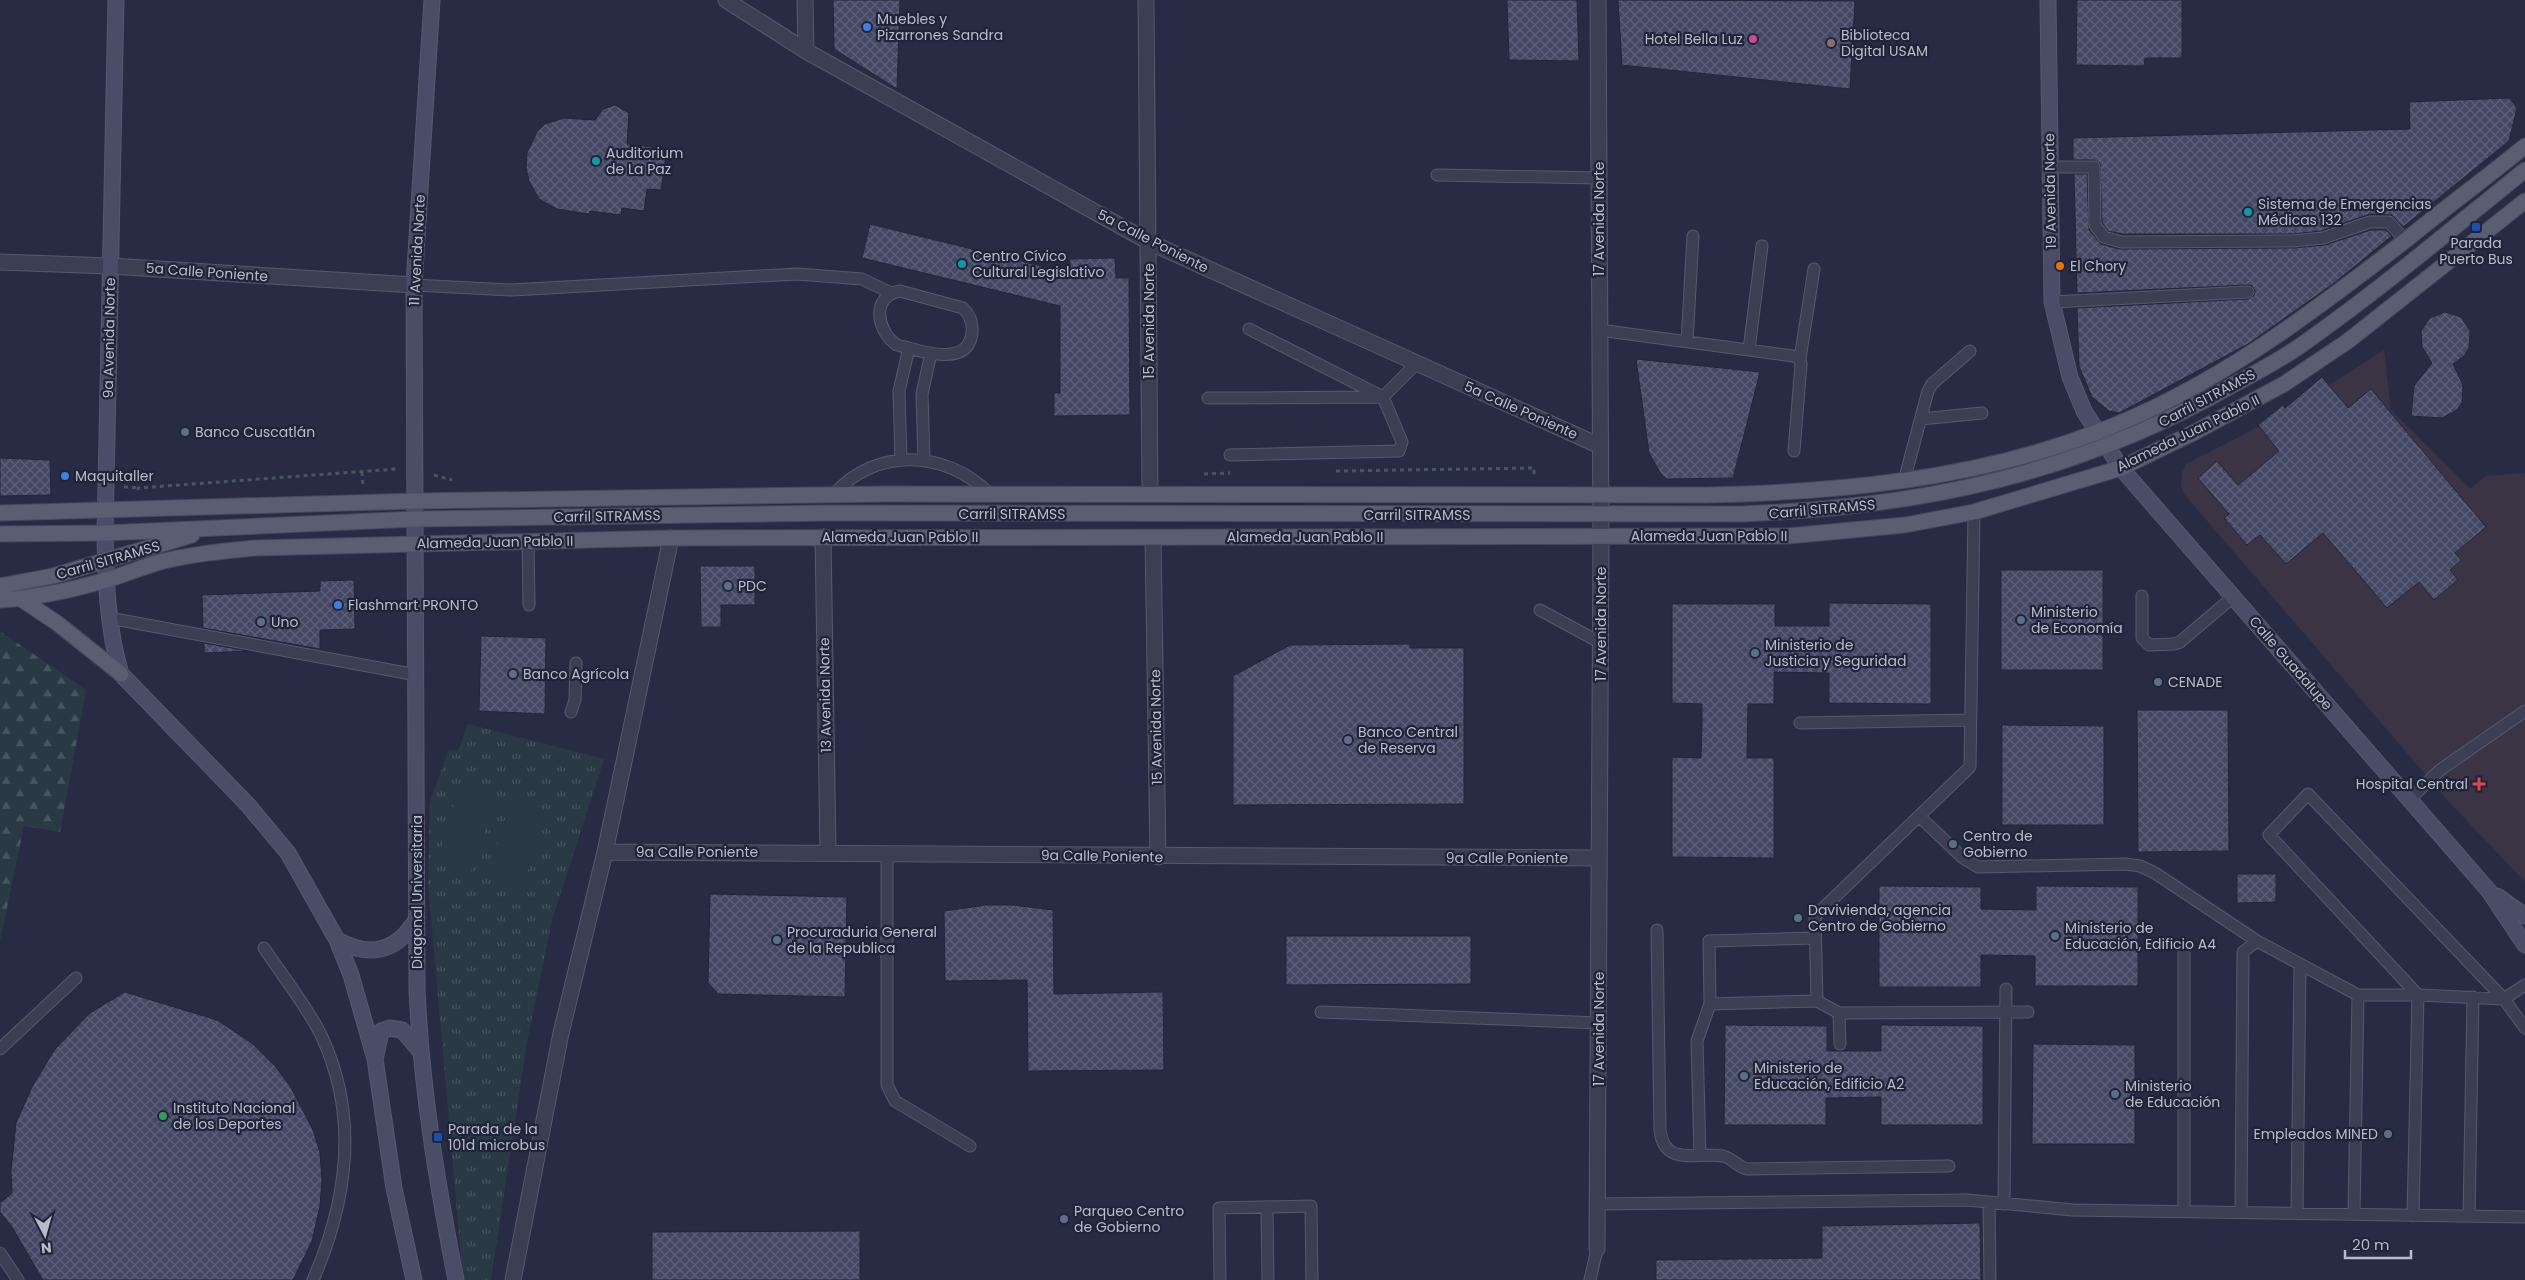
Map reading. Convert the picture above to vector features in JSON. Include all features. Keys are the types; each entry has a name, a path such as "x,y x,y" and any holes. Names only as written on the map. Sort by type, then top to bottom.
{"main road":[{"name":"9a Avenida Norte","path":"116,0 105,561 108,618 113,649 121,674"},
{"name":"11 Avenida Norte","path":"416,501 414,285 432,0"},
{"name":"19 Avenida Norte","path":"2048,0 2048,167 2052,302 2070,377 2084,411 2097,433"},
{"path":"0,513 416,501 834,494 1793,493 1904,481 2038,452 2097,433 2182,393 2248,357 2335,295 2525,146"},
{"name":"Carril SITRAMSS","path":"0,534 105,533 416,519 828,513 1601,515 1805,512 1884,504 2007,479 2059,464 2106,447 2203,402 2306,342 2525,170"},
{"name":"Alameda Juan Pablo II","path":"0,600 21,599 106,580 160,562 206,553 256,548 671,538 1788,536 1905,525 1974,512 2121,468 2195,432 2284,384 2348,342 2525,201"},
{"name":"Calle Guadalupe","path":"2097,433 2121,468 2489,891 2525,944"},
{"name":"Diagonal Universitaria","path":"416,501 416,920 420,1051 433,1162 456,1280"},
{"name":"Carril SITRAMSS","path":"0,586 37,580 215,528"},
{"path":"21,599 57,623 121,674 248,805 288,853 337,940 351,975 375,1059 394,1188 414,1280"},
{"name":"Calle Guadalupe","path":"2489,891 2525,916"},
{"path":"337,940 358,949 381,950 396,944 408,933 416,920"},
{"path":"375,1059 381,1031 390,1028 402,1030 420,1051"}],"street":[{"name":"5a Calle Poniente","path":"726,0 806,51 1149,242 1600,446"},
{"path":"805,0 806,51"},
{"name":"15 Avenida Norte","path":"1146,0 1150,493"},
{"name":"17 Avenida Norte","path":"1597,1249 1601,643 1598,0"},
{"name":"5a Calle Poniente","path":"0,262 110,266 414,285"},
{"name":"13 Avenida Norte","path":"823,537 828,852"},
{"path":"514,1280 561,1033 605,852 671,538"},
{"name":"15 Avenida Norte","path":"1153,538 1158,857"},
{"name":"9a Calle Poniente","path":"605,852 828,852 1158,857 1600,858"}],"lane":[{"path":"2048,167 2094,167 2095,225 2104,237 2121,242 2293,241 2323,238 2370,222 2389,222 2405,240"},
{"path":"1437,175 1599,178"},
{"path":"1687,342 1693,236"},
{"path":"1749,350 1762,246"},
{"path":"1794,451 1802,364 1800,359 1814,269"},
{"path":"414,285 512,290 797,274 862,279 890,293 906,291 958,305 968,313 972,335 964,349 951,354 931,353 909,348 892,341 882,329 880,315 881,308 890,293"},
{"path":"2052,302 2248,292"},
{"path":"1230,455 1399,451 1402,442 1383,397 1249,329"},
{"path":"1599,330 1793,356 1800,359"},
{"path":"901,460 899,391 909,348"},
{"path":"1904,481 1928,391 1932,384 1970,351"},
{"path":"924,460 922,394 931,353"},
{"path":"1208,398 1383,397 1417,363"},
{"path":"1921,419 1982,413"},
{"path":"834,494 850,478 862,471 901,460 924,460 958,470 976,481 989,493"},
{"path":"1817,1001 1815,916 1970,767 1974,512"},
{"path":"528,541 529,604"},
{"path":"2142,596 2142,638 2149,645 2180,642 2233,597"},
{"path":"1540,610 1601,643"},
{"path":"108,618 417,675"},
{"path":"571,712 575,700 576,663"},
{"path":"2409,800 2440,770 2525,711"},
{"path":"1800,723 1970,720"},
{"path":"2413,1216 2418,995 2269,835 2308,794 2504,999 2525,1028"},
{"path":"1919,816 1962,858 1978,867 2125,864 2140,866 2155,873 2257,941 2358,995 2418,995 2504,999 2525,985"},
{"path":"887,853 887,1085 889,1093 895,1102 970,1146"},
{"path":"1657,930 1660,1134 1664,1144 1673,1154 1723,1156 1747,1169 1949,1166"},
{"path":"1700,1155 1697,1041 1710,1004 1709,942 1815,938"},
{"path":"2241,1211 2243,952 2257,941"},
{"path":"264,948 322,1036 339,1083 347,1150 339,1203 328,1246 314,1280"},
{"path":"2184,950 2184,1211"},
{"path":"2297,1212 2300,965"},
{"path":"0,1049 76,978"},
{"path":"2004,1204 2006,989"},
{"path":"2354,1214 2358,995"},
{"path":"2468,1216 2473,998"},
{"path":"1710,1004 1817,1001 1839,1013 2028,1012"},
{"path":"1321,1012 1585,1020 1599,1023"},
{"path":"1839,1013 1840,1044"},
{"path":"1598,1204 1967,1200 2073,1210 2241,1211 2525,1217"},
{"path":"1989,1203 1990,1280"},
{"path":"1220,1280 1219,1208 1311,1206 1312,1280"},
{"path":"1267,1208 1268,1280"},
{"path":"1590,1280 1597,1249"},
{"path":"0,1253 18,1280"}],"shaded area":[{"path":"2384,350 2391,410 2470,489 2486,476 2525,473 2525,882 2449,802 2184,494 2181,486 2182,473 2186,464 2287,412"}],"green space":[{"path":"0,631 86,690 60,832 24,826 0,941"},
{"path":"468,724 604,759 552,920 527,1042 491,1280 465,1280 462,1268 428,884 430,802 449,749 458,751"},
{"path":"460,784 496,796 470,874 437,862"},
{"path":"511,798 548,811 522,888 488,877"}],"building":[{"name":"Muebles y Pizarrones Sandra","path":"833,0 900,0 897,89 834,49"},
{"path":"1507,0 1577,0 1579,61 1509,60"},
{"path":"1618,0 1855,1 1850,89 1622,65"},
{"path":"2077,0 2182,0 2182,58 2145,58 2144,66 2076,65"},
{"path":"2509,98 2517,108 2509,141 2403,227 2392,215 2370,214 2321,231 2293,234 2122,234 2108,231 2102,222 2100,163 2094,160 2073,160 2073,138 2410,129 2409,102"},
{"name":"Auditorium de La Paz","path":"615,105 629,113 627,144 667,149 661,190 647,189 644,211 622,208 621,215 590,211 589,214 557,209 539,199 529,181 526,168 527,153 537,132 545,124 564,118 595,120 603,109"},
{"path":"2074,174 2087,174 2089,230 2101,244 2119,249 2294,248 2325,245 2371,230 2386,230 2392,236 2333,284 2248,344 2119,413 2109,411 2092,397 2079,366 2077,308 2248,299 2254,296 2255,291 2252,286 2248,285 2077,293"},
{"path":"870,224 1070,273 1070,259 1115,258 1116,278 1129,278 1130,415 1054,416 1054,393 1060,393 1060,306 862,258"},
{"path":"2445,312 2461,317 2470,331 2469,348 2464,356 2453,364 2463,385 2462,403 2457,410 2442,418 2411,416 2414,386 2432,363 2422,347 2421,331 2430,318"},
{"path":"1636,359 1760,372 1733,478 1667,479 1661,474 1649,453"},
{"path":"2322,377 2348,408 2371,389 2486,527 2455,553 2461,560 2450,570 2458,580 2434,600 2419,582 2387,608 2323,533 2286,564 2260,535 2247,545 2224,518 2229,514 2198,478 2217,461 2238,485 2279,451 2258,425 2283,405 2285,408"},
{"path":"0,458 50,460 51,495 0,496"},
{"name":"PDC","path":"700,566 755,566 755,605 721,605 721,627 701,627"},
{"name":"Ministerio de Economía","path":"2001,570 2103,570 2103,670 2001,670"},
{"name":"Uno","path":"354,580 355,629 320,630 320,649 203,628 202,595 320,591 320,581"},
{"path":"1829,603 1931,604 1931,704 1829,703 1829,673 1774,672 1774,704 1748,704 1747,758 1774,758 1774,858 1672,857 1672,757 1701,758 1702,704 1672,703 1672,604 1775,604 1775,626 1829,626"},
{"name":"Banco Agrícola","path":"481,636 546,638 545,714 479,711"},
{"path":"204,643 248,651 204,653"},
{"name":"Banco Central de Reserva","path":"1410,644 1410,648 1464,648 1464,804 1233,805 1233,676 1290,645"},
{"path":"2137,710 2228,710 2229,851 2138,852"},
{"path":"2002,725 2104,726 2104,825 2002,825"},
{"path":"2237,874 2276,874 2276,902 2237,903"},
{"path":"1879,886 1981,887 1981,909 2036,910 2036,886 2138,887 2138,986 2035,986 2035,956 1981,955 1981,987 1879,987"},
{"name":"Procuraduria General de la Republica","path":"710,894 847,897 845,997 718,994 708,983"},
{"path":"986,905 1013,905 1053,910 1054,994 1163,992 1164,1070 1028,1071 1027,980 945,981 944,911"},
{"path":"1286,936 1471,936 1471,984 1286,985"},
{"name":"Instituto Nacional de los Deportes","path":"125,992 217,1020 253,1044 276,1067 290,1086 313,1130 320,1153 322,1180 320,1206 312,1241 293,1280 43,1280 12,1227 0,1212 0,1203 12,1193 11,1171 16,1123 32,1087 55,1049 90,1013"},
{"path":"1725,1025 1827,1026 1827,1051 1881,1051 1881,1025 1983,1026 1983,1125 1881,1125 1881,1097 1826,1098 1826,1125 1724,1125"},
{"name":"Ministerio de Educación","path":"2033,1044 2135,1045 2135,1144 2032,1144"},
{"path":"1980,1223 1981,1280 1656,1280 1656,1260 1822,1258 1822,1226"},
{"path":"860,1231 860,1280 652,1280 652,1232"}],"place":[{"name":"Muebles y Pizarrones Sandra","path":"867,27"},
{"name":"Hotel Bella Luz","path":"1753,39"},
{"name":"Biblioteca Digital USAM","path":"1831,43"},
{"name":"Auditorium de La Paz","path":"596,161"},
{"name":"Sistema de Emergencias Médicas 132","path":"2248,212"},
{"name":"Parada Puerto Bus","path":"2476,227"},
{"name":"Centro Cívico Cultural Legislativo","path":"962,264"},
{"name":"El Chory","path":"2060,266"},
{"name":"Banco Cuscatlán","path":"185,432"},
{"name":"Maquitaller","path":"65,476"},
{"name":"PDC","path":"728,586"},
{"name":"Flashmart PRONTO","path":"338,605"},
{"name":"Ministerio de Economía","path":"2021,620"},
{"name":"Uno","path":"261,622"},
{"name":"Ministerio de Justicia y Seguridad","path":"1755,653"},
{"name":"Banco Agrícola","path":"513,674"},
{"name":"CENADE","path":"2158,682"},
{"name":"Banco Central de Reserva","path":"1348,740"},
{"name":"Hospital Central","path":"2479,784"},
{"name":"Centro de Gobierno","path":"1953,844"},
{"name":"Davivienda, agencia Centro de Gobierno","path":"1798,918"},
{"name":"Ministerio de Educación, Edificio A4","path":"2055,936"},
{"name":"Procuraduria General de la Republica","path":"777,940"},
{"name":"Ministerio de Educación, Edificio A2","path":"1744,1076"},
{"name":"Ministerio de Educación","path":"2115,1094"},
{"name":"Instituto Nacional de los Deportes","path":"163,1116"},
{"name":"Empleados MINED","path":"2388,1134"},
{"name":"Parada de la 101d microbus","path":"438,1137"},
{"name":"Parqueo Centro de Gobierno","path":"1064,1219"}]}
